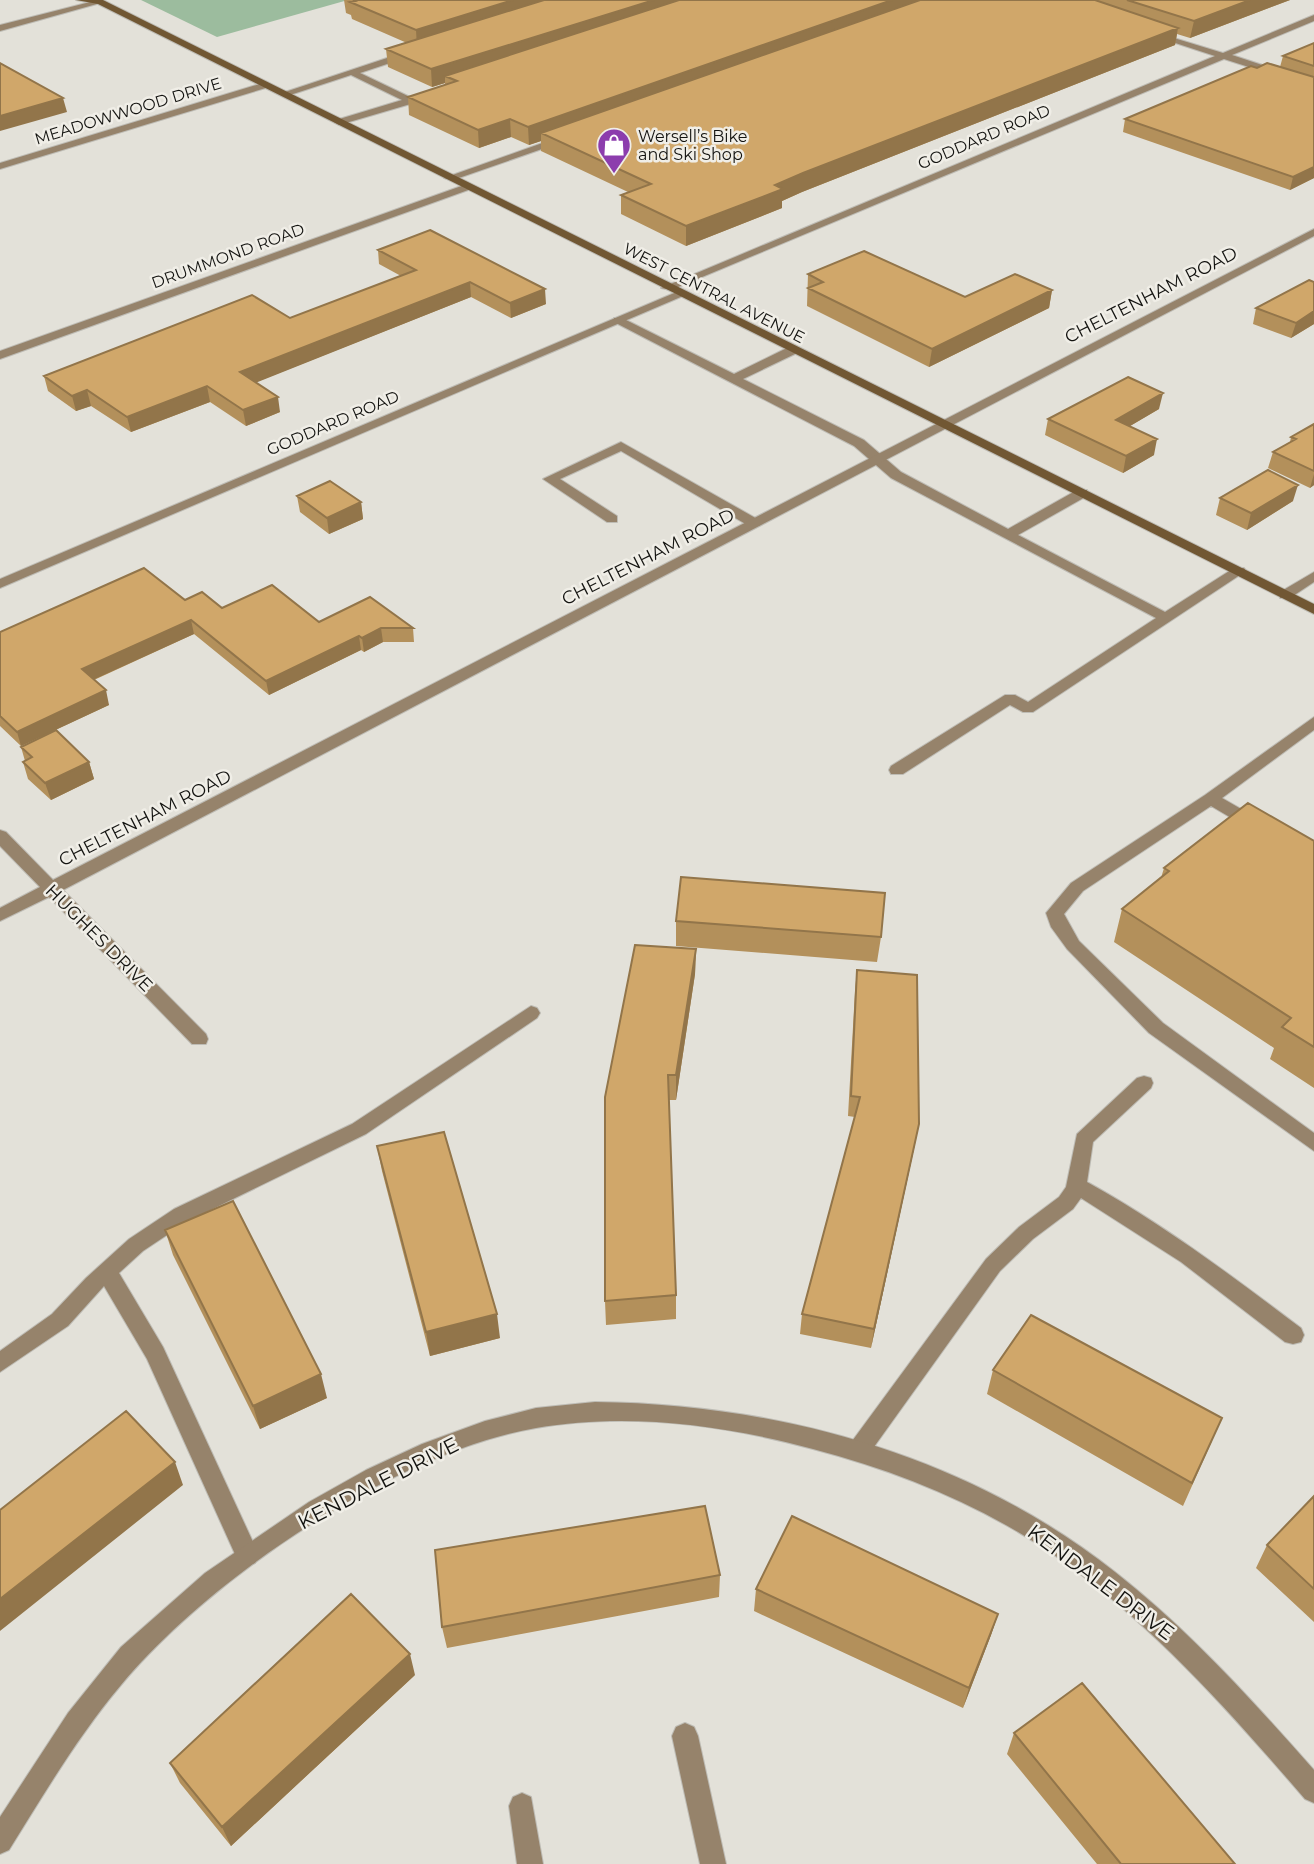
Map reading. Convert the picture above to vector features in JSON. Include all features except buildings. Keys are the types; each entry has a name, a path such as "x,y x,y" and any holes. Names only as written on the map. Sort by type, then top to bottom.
{"main road":[{"name":"WEST CENTRAL AVENUE","path":"80,0 101,1 673,291 1082,492 1314,610"}],"street":[{"path":"0,28 101,1"},
{"name":"GODDARD ROAD","path":"0,584 618,320 673,291 1314,18"},
{"path":"1146,30 1314,85"},
{"path":"284,94 418,51"},
{"path":"353,73 409,100"},
{"name":"MEADOWWOOD DRIVE","path":"0,166 266,85"},
{"path":"339,122 443,91"},
{"path":"449,178 569,136"},
{"name":"DRUMMOND ROAD","path":"0,355 467,187"},
{"name":"CHELTENHAM ROAD","path":"0,915 1314,232"},
{"path":"618,320 859,443 896,475 1166,618"},
{"path":"734,379 793,350"},
{"path":"612,519 550,479 621,446 754,523"},
{"path":"1008,535 1082,492"},
{"path":"897,770 1010,698 1028,709 1239,571"},
{"path":"1285,595 1314,576"},
{"path":"1314,722 1211,799 1077,887 1055,912 1060,926 1073,945 1156,1028 1314,1143"},
{"path":"1211,799 1268,831"},
{"name":"HUGHES DRIVE","path":"0,836 199,1040"},
{"path":"0,1363 60,1320 136,1245 181,1214 359,1129 531,1013"},
{"path":"858,1451 993,1265 1026,1233 1066,1203 1076,1186 1084,1139 1144,1083"},
{"path":"1076,1186 1122,1210 1170,1241 1293,1335"},
{"path":"107,1272 155,1354 247,1555"},
{"name":"KENDALE DRIVE","path":"0,1840 81,1717 128,1658 178,1608 247,1555 348,1493 461,1439 532,1419 601,1410 706,1419 803,1436 858,1451 959,1487 1027,1524 1095,1572 1181,1643 1314,1790"},
{"path":"685,1736 713,1864"},
{"path":"522,1806 530,1864"}],"green space":[{"path":"141,0 348,0 217,37"}],"place":[{"name":"Wersell’s Bike and Ski Shop","path":"614,175"}]}
